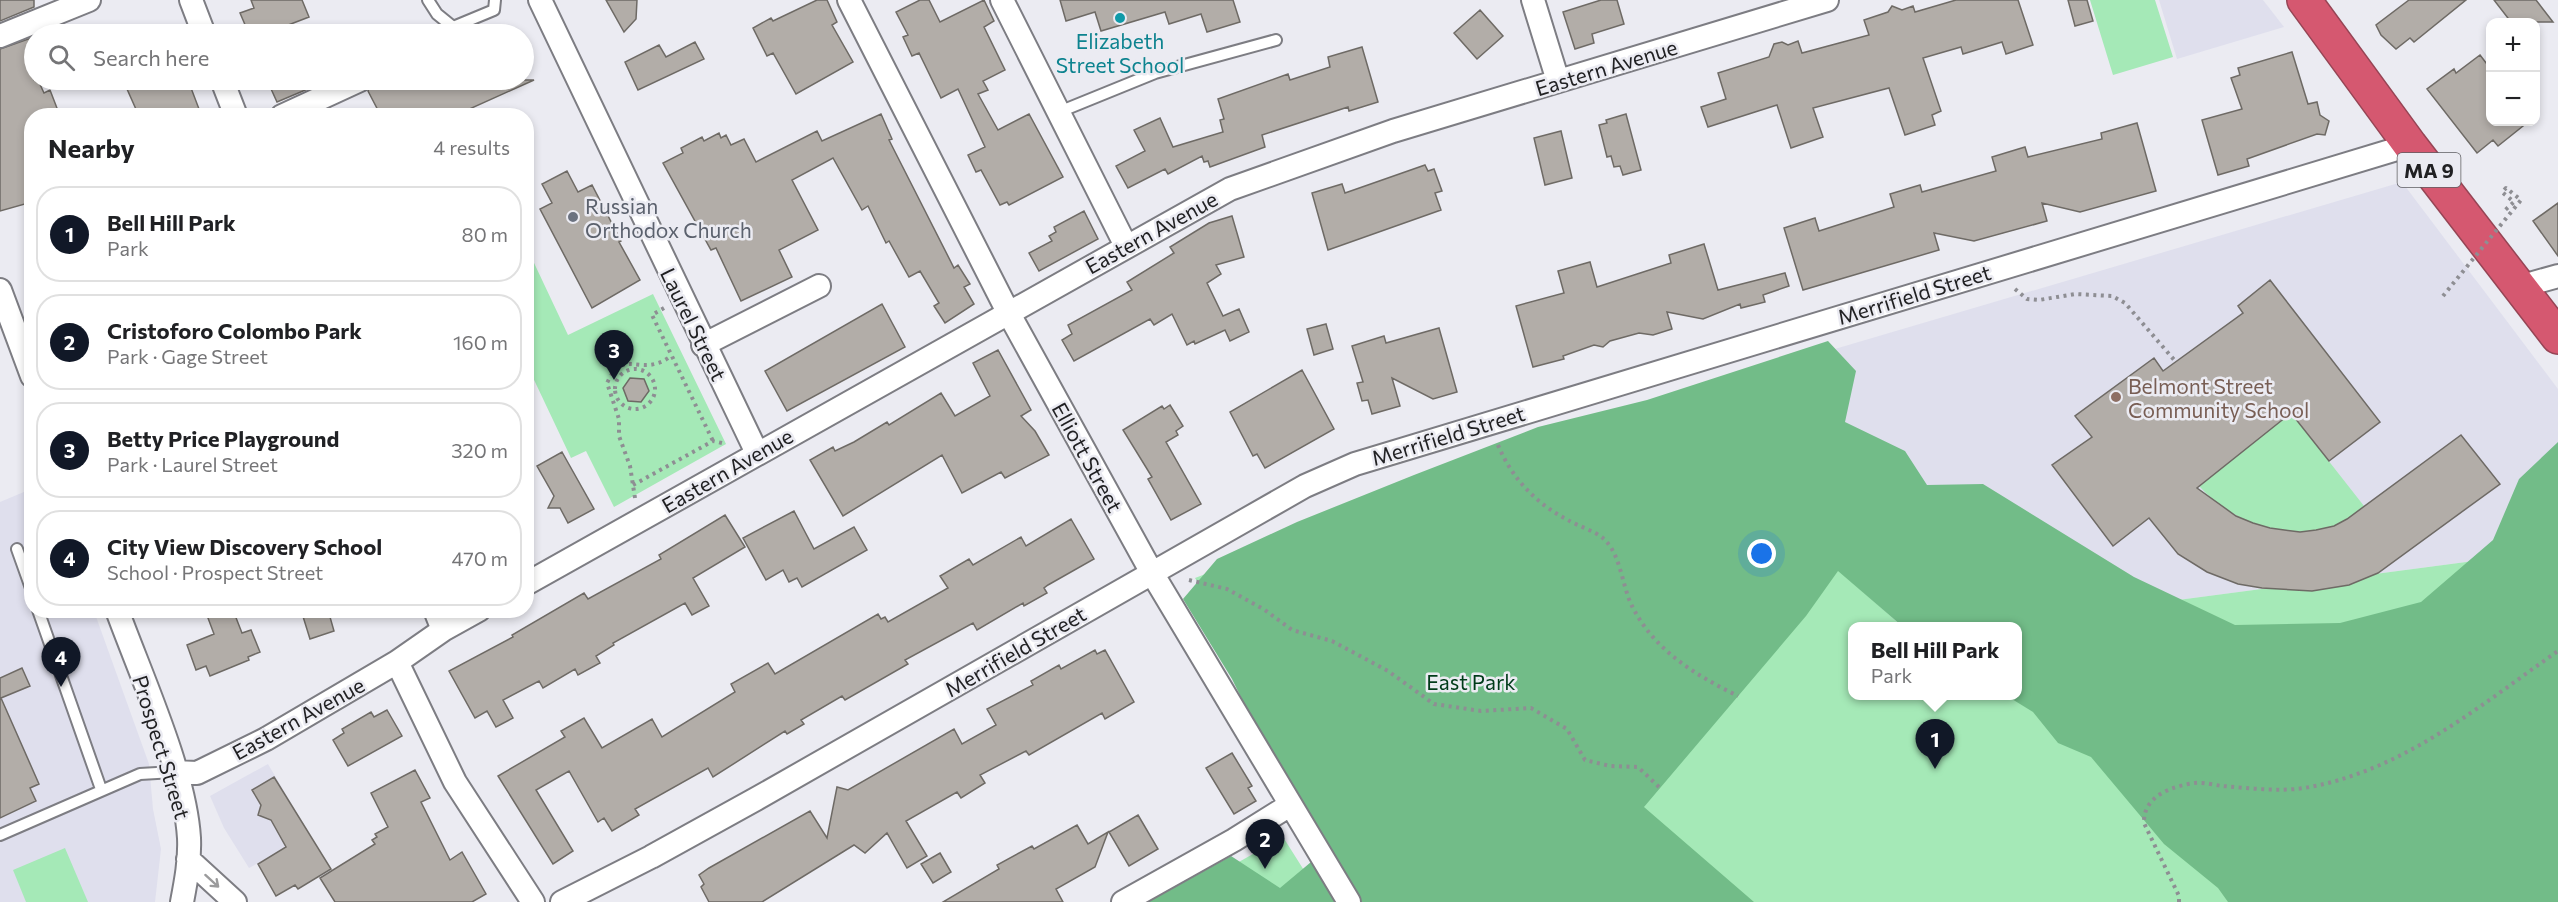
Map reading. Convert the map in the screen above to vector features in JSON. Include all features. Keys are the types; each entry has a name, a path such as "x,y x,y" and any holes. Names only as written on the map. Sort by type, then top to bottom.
{"highway":[{"name":"MA 9","path":"2304,0 2410,145 2558,337"}],"street":[{"path":"30,24 89,0"},
{"path":"191,0 200,24"},
{"name":"Laurel Street","path":"540,0 757,453"},
{"name":"Elliott Street","path":"849,0 1008,312 1152,573 1349,902"},
{"path":"1002,0 1126,246"},
{"path":"1533,0 1558,81"},
{"name":"Eastern Avenue","path":"534,579 1230,189 1393,131 1827,0"},
{"path":"0,36 24,26"},
{"path":"226,90 233,108"},
{"path":"299,108 338,90"},
{"name":"Merrifield Street","path":"562,902 718,820 1305,486 1355,464 2410,145"},
{"path":"2519,287 2558,276"},
{"path":"704,345 819,286"},
{"path":"0,290 9,340 24,363"},
{"name":"Prospect Street","path":"120,618 174,772 186,814 188,859"},
{"name":"Eastern Avenue","path":"174,772 197,773 266,739 397,662 439,620"},
{"path":"397,662 455,782 533,902"},
{"path":"1123,902 1234,840 1290,805"},
{"path":"182,902 188,859"},
{"path":"188,859 235,902"}],"lane":[{"path":"428,0 437,14 449,24"},
{"path":"460,24 494,10 495,0"},
{"path":"1059,112 1155,74 1276,40"},
{"path":"17,549 24,569"},
{"path":"41,618 102,789"},
{"path":"0,835 140,774 174,772"}],"path":[{"path":"2443,296 2521,200 2506,188 2502,192 2514,202 2504,212"},
{"path":"2014,289 2027,299 2039,300 2075,294 2112,296 2125,303 2176,362"},
{"path":"667,306 652,315 713,441"},
{"path":"635,499 619,436 619,418 607,383 612,372 620,366 633,362 656,364 671,356"},
{"path":"632,369 645,371 655,387 649,403 638,408 622,404 616,394 620,375 632,369"},
{"path":"610,396 616,394"},
{"path":"1488,422 1504,459 1530,494 1554,513 1604,539 1615,557 1632,607 1660,646 1696,676 1738,696"},
{"path":"633,485 713,441 730,445"},
{"path":"1189,579 1227,589 1265,610 1292,630 1332,641 1388,671 1434,704 1481,711 1531,708 1567,729 1585,760 1610,766 1638,767 1660,788"},
{"path":"2179,902 2179,896 2144,823 2144,812 2148,803 2161,793 2195,783 2260,789 2302,788 2376,769 2436,736 2558,651"}],"shaded area":[{"path":"2159,0 2263,0 2284,27 2177,59"},
{"name":"Belmont Street Community School","path":"2402,182 2558,389 2558,550 2011,622 1897,622 1648,404"},
{"path":"24,492 24,618 97,618 149,764 153,809 161,849 155,902 0,902 0,502"},
{"path":"268,764 310,835 249,868 224,828 210,796"}],"green space":[{"path":"2090,0 2155,0 2173,57 2113,75"},
{"path":"534,263 568,335 653,294 726,444 614,507 586,451 571,458 534,380"},
{"name":"East Park","path":"1828,341 1856,371 1845,422 1905,451 1927,485 1983,484 2134,577 2235,625 2340,623 2421,602 2493,540 2519,479 2558,442 2558,902 2228,902 2218,888 2164,844 2091,757 2058,743 2033,712 2014,700 2022,700 2022,622 1897,622 1838,571 1806,616 1644,807 1754,902 1148,902 1231,856 1280,888 1317,857 1283,818 1270,756 1232,679 1183,599 1217,559 1297,522 1538,427 1647,400"},
{"name":"East Park","path":"1648,404 1897,622 1848,622 1848,700 2022,700 2022,622 2011,622 2558,550 2558,902 1394,902 1195,578"},
{"path":"2291,413 2364,506 2334,526 2316,531 2297,532 2260,526 2227,510 2199,486"},
{"path":"1283,837 1324,902 1168,902"},
{"path":"65,848 88,902 26,902 13,870"}],"building":[{"path":"0,0 34,0 34,7 0,21"},
{"path":"251,0 302,0 309,17 291,24 245,24 240,13 254,8"},
{"path":"606,0 637,0 636,19 624,32"},
{"path":"817,0 827,0 837,22 832,25 853,62 796,94 773,53 767,56 753,28 771,18 773,21"},
{"path":"920,0 929,0 940,22 984,0 994,21 984,27 1005,70 983,81 988,90 978,94 998,130 1029,114 1063,177 1009,205 1007,202 1000,205 981,170 976,172 968,155 985,147 958,89 941,98 919,53 912,56 903,37 908,35 896,12"},
{"name":"Elizabeth Street School","path":"1060,0 1233,0 1240,22 1207,32 1201,14 1169,24 1165,12 1101,31 1095,12 1066,21"},
{"path":"1601,0 1617,0 1624,24 1592,34 1594,43 1575,49 1563,12"},
{"path":"1956,0 2018,0 2033,45 2006,54 2002,42 1963,54 1961,47 1923,58 1941,111 1932,115 1935,125 1905,135 1889,88 1813,108 1823,137 1791,148 1777,105 1708,127 1701,107 1726,99 1718,73 1769,57 1774,44 1782,42 1788,45 1798,41 1802,53 1869,35 1864,20 1888,12 1892,6 1902,10 1913,6 1915,12"},
{"path":"2068,0 2087,0 2093,21 2075,26"},
{"path":"2409,0 2466,0 2414,42 2410,38 2396,49 2381,35 2376,25"},
{"path":"2494,0 2536,0 2553,22 2540,22 2540,18 2508,18"},
{"path":"1480,10 1503,36 1477,59 1454,33"},
{"path":"24,41 24,90 43,90 44,93 50,90 57,108 24,108 24,204 0,211 0,49"},
{"path":"695,42 704,59 638,90 625,62 659,45 666,57"},
{"path":"1362,47 1378,102 1349,111 1348,107 1262,135 1265,147 1210,167 1208,161 1204,162 1202,156 1168,174 1165,169 1128,188 1116,166 1145,151 1134,130 1160,118 1173,147 1223,132 1220,120 1224,119 1218,99 1288,74 1290,80 1330,67 1328,57"},
{"path":"2292,52 2308,104 2317,102 2320,115 2329,121 2325,135 2317,134 2247,159 2249,166 2218,175 2202,120 2242,109 2231,78 2240,75 2238,68"},
{"path":"2480,55 2486,63 2486,126 2523,126 2498,146 2493,140 2477,153 2427,89 2454,69 2456,73"},
{"path":"127,90 192,90 199,108 135,108"},
{"path":"272,90 305,90 277,102"},
{"path":"512,90 472,108 377,108 368,91"},
{"path":"881,114 892,139 889,140 954,268 958,265 970,284 964,287 974,304 945,323 934,306 939,303 920,271 909,277 889,241 886,243 868,206 862,210 833,158 792,180 818,230 779,250 792,277 741,301 716,248 711,250 663,163 683,153 681,148 702,137 704,141 719,133 721,138 726,135 731,145 744,139 756,162 817,131 822,141"},
{"path":"1626,114 1641,170 1623,175 1620,166 1614,167 1611,156 1607,157 1599,125 1607,123 1606,120"},
{"path":"2137,123 2156,191 2080,212 2042,203 2047,221 1974,241 1934,233 1939,250 1803,290 1784,228 1815,218 1819,231 1894,207 1890,194 1920,185 1922,192 1996,171 1992,157 2025,147 2028,157 2102,139 2101,133"},
{"path":"1561,131 1572,178 1545,185 1534,138"},
{"path":"1425,165 1428,171 1434,169 1442,191 1435,193 1441,210 1328,250 1312,193 1342,184 1345,193"},
{"name":"Russian Orthodox Church","path":"567,171 578,192 592,185 640,280 592,308 540,209 552,203 542,184"},
{"path":"2558,203 2558,256 2533,221"},
{"path":"1084,211 1098,239 1039,271 1029,253 1052,241 1049,236 1056,232 1054,227"},
{"path":"1232,216 1244,257 1216,265 1221,274 1207,283 1223,316 1239,309 1249,332 1230,341 1225,330 1195,344 1194,341 1187,345 1172,314 1154,325 1150,319 1074,361 1062,340 1072,334 1068,325 1132,290 1127,282 1174,253 1170,247 1209,223"},
{"path":"1704,244 1718,290 1785,273 1789,286 1763,295 1765,302 1741,308 1740,304 1703,319 1667,312 1672,329 1653,335 1639,333 1610,341 1603,347 1594,345 1563,356 1564,359 1533,367 1516,306 1564,293 1558,271 1590,262 1597,287 1671,263 1669,255"},
{"path":"2270,280 2380,422 2329,461 2291,413 2197,488 2236,516 2253,523 2300,532 2316,530 2334,526 2347,519 2461,435 2500,484 2378,573 2349,585 2312,591 2238,584 2207,572 2178,554 2149,518 2113,546 2052,465 2092,437 2075,416 2154,358 2163,371 2243,313 2238,306"},
{"path":"882,304 905,347 787,411 765,371"},
{"path":"1326,324 1333,349 1314,355 1307,329"},
{"path":"1439,328 1457,392 1433,399 1392,378 1400,406 1372,414 1368,400 1362,401 1357,383 1363,382 1352,346 1384,336 1386,343"},
{"path":"998,350 1031,410 1021,416 1035,431 1049,455 1005,478 1001,472 962,493 942,455 843,516 810,460 833,447 835,451 854,442 887,422 889,425 941,393 955,416 990,396 973,363"},
{"path":"1302,370 1334,429 1265,468 1257,454 1253,456 1230,412"},
{"path":"630,378 644,379 649,391 641,402 628,401 623,388"},
{"path":"1170,405 1183,426 1176,431 1178,435 1166,442 1201,504 1171,520 1148,479 1152,477 1123,430 1162,406 1164,409"},
{"path":"562,452 594,509 568,523 560,508 548,508 554,496 537,466"},
{"path":"794,511 814,549 854,527 867,550 802,587 797,578 789,582 783,570 766,580 743,538"},
{"path":"725,515 745,547 693,578 709,606 692,615 685,603 613,643 614,645 596,656 600,663 578,675 575,669 543,688 539,681 503,700 513,718 496,727 487,711 475,718 449,671 513,637 512,635 584,593 588,599 661,559 659,555"},
{"path":"1071,519 1094,559 1048,585 1044,588 1047,593 1024,606 1023,603 977,630 973,623 905,660 908,664 845,700 842,696 801,720 804,724 787,734 785,731 713,777 708,768 635,809 639,815 612,831 604,818 598,822 569,771 536,790 573,851 553,864 498,776 565,737 561,731 584,718 602,748 652,719 662,737 735,692 731,684 768,663 775,674 878,614 881,619 885,617 888,622 948,588 940,576 969,559 973,565 1021,537 1026,546"},
{"path":"208,618 236,618 242,633 251,630 260,652 248,657 249,660 210,676 206,666 196,670 187,645 214,634"},
{"path":"303,618 330,618 334,631 310,639"},
{"path":"1095,650 1097,654 1105,650 1134,702 1105,719 1102,713 1029,755 1026,751 980,775 985,783 961,798 957,792 906,821 927,856 907,868 887,833 865,853 854,845 762,902 709,902 701,887 704,884 699,875 709,868 810,811 827,838 837,787 848,790 954,729 962,744 996,725 987,709 1033,685 1031,681 1059,665 1061,669"},
{"path":"22,668 30,686 1,698 39,784 30,788 36,801 0,818 0,678"},
{"path":"387,710 402,736 348,766 333,740 344,733 342,729 371,712 374,717"},
{"path":"1232,753 1252,786 1248,788 1256,801 1234,814 1206,768"},
{"path":"415,770 430,798 421,802 450,860 462,852 486,894 472,902 335,902 320,878 375,844 372,840 377,837 375,834 388,827 371,793"},
{"path":"274,777 331,869 298,889 295,885 276,896 258,864 286,847 271,820 258,815 261,805 252,790"},
{"path":"1138,815 1158,849 1129,866 1109,832"},
{"path":"1077,825 1088,844 1108,832 1095,867 1056,889 1063,902 943,902 999,869 997,865 1032,846 1034,849"},
{"path":"940,853 951,872 933,883 921,864"}],"place":[{"name":"Elizabeth Street School","path":"1120,18"},
{"name":"Russian Orthodox Church","path":"573,217"},
{"name":"Betty Price Playground","path":"614,380"},
{"name":"Belmont Street Community School","path":"2116,397"},
{"name":"City View Discovery School","path":"61,687"},
{"name":"Bell Hill Park","path":"1935,769"},
{"name":"Cristoforo Colombo Park","path":"1265,869"}]}
